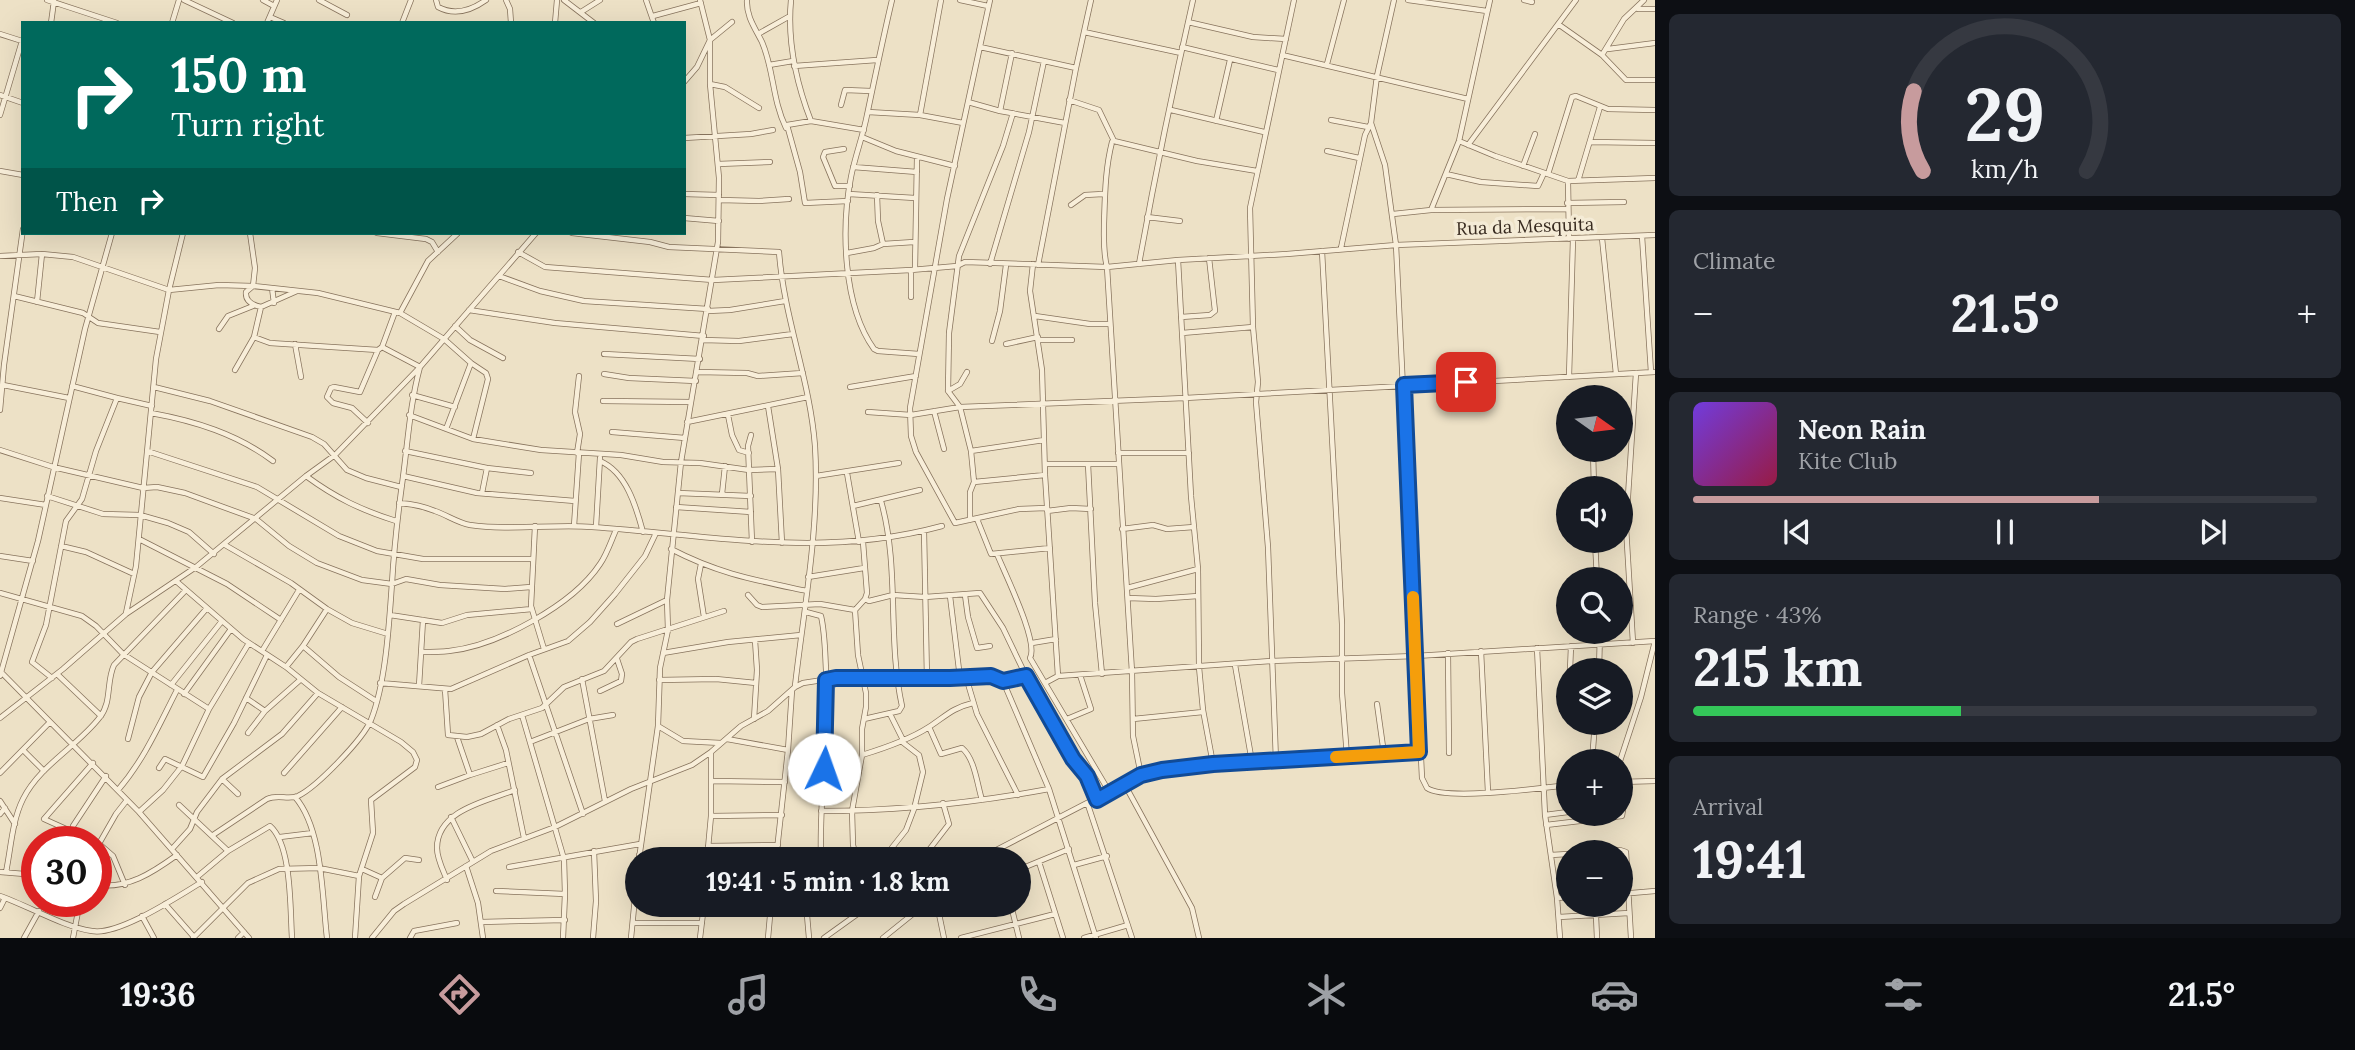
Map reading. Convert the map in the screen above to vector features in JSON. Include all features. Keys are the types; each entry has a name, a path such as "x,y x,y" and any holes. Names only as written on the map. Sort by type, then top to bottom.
{"street":[{"path":"47,0 111,21"},
{"path":"173,21 181,0 228,21"},
{"path":"263,0 274,6"},
{"path":"268,20 277,0"},
{"path":"318,0 347,15"},
{"path":"403,21 411,0"},
{"path":"436,0 438,6 447,10 469,10 486,0"},
{"path":"506,0 512,21"},
{"path":"555,21 557,0"},
{"path":"565,0 592,21"},
{"path":"581,12 600,0"},
{"path":"646,0 654,21"},
{"path":"747,0 749,17 769,65 778,111 787,129 806,203 848,201"},
{"path":"791,0 789,16 793,63 799,92 811,121"},
{"path":"892,0 864,130 853,167 848,201 848,273 857,312 874,349 919,354"},
{"path":"920,115 940,0"},
{"path":"960,0 989,3 947,199 919,354 911,436 916,452 952,520 958,523 1019,509 1091,509"},
{"path":"1058,676 1045,475 1042,370 1030,291 1091,0"},
{"path":"1139,264 1159,152 1171,110 1193,0"},
{"path":"1276,761 1268,547 1253,327 1249,222 1264,132 1294,0"},
{"path":"1327,64 1344,0"},
{"path":"1341,249 1394,0"},
{"path":"1408,0 1487,11"},
{"path":"1431,210 1459,141 1490,0"},
{"path":"1524,0 1532,2"},
{"path":"1468,145 1576,0"},
{"path":"1602,55 1624,19 1644,0"},
{"path":"51,21 54,1"},
{"path":"640,847 658,726 659,680 668,630 667,600 681,462 718,248 720,197 710,84 710,40 700,1 653,16"},
{"path":"1637,9 1655,9"},
{"path":"758,34 789,16"},
{"path":"686,78 710,40 732,22"},
{"path":"1188,22 1253,37 1286,39"},
{"path":"1558,24 1602,55 1626,80 1655,80"},
{"path":"1084,32 1278,70"},
{"path":"0,34 21,41"},
{"path":"1607,49 1655,43"},
{"path":"0,115 21,44"},
{"path":"980,47 1076,68"},
{"path":"1000,111 1012,53"},
{"path":"1282,55 1468,99"},
{"path":"769,65 877,60"},
{"path":"990,264 1033,117 1044,61"},
{"path":"1216,121 1230,61"},
{"path":"710,84 725,87 759,108"},
{"path":"841,105 845,90 871,91"},
{"path":"0,95 21,102"},
{"path":"1446,174 1488,183 1538,186 1546,174 1571,98 1576,96 1600,107 1624,111 1655,110"},
{"path":"1069,100 1099,110 1114,141"},
{"path":"968,102 1065,123"},
{"path":"1578,181 1600,107"},
{"path":"1171,110 1264,132"},
{"path":"868,112 920,115 963,123"},
{"path":"970,520 970,492 974,482 971,451 960,407 948,391 948,345 957,266 1013,113"},
{"path":"1331,120 1369,125"},
{"path":"787,129 789,123 811,121 864,130"},
{"path":"1369,125 1382,154 1396,245 1422,778 1431,791 1440,793 1556,786"},
{"path":"686,138 773,130"},
{"path":"1523,166 1535,134"},
{"path":"862,137 876,144 955,166"},
{"path":"1114,141 1197,161 1257,171"},
{"path":"1114,141 1107,160 1103,194 1103,251 1107,267 1128,598 1133,736 1141,775"},
{"path":"1459,141 1568,181 1655,178"},
{"path":"1591,142 1655,143"},
{"path":"844,149 825,152 823,157 835,186 850,186"},
{"path":"1327,151 1359,158"},
{"path":"911,297 918,157"},
{"path":"718,164 770,162"},
{"path":"853,167 917,172"},
{"path":"0,171 21,175"},
{"path":"1568,181 1567,206 1571,239 1569,377"},
{"path":"686,194 759,201 789,199"},
{"path":"849,194 915,198"},
{"path":"1071,205 1085,195 1103,194"},
{"path":"877,195 878,221 883,244"},
{"path":"1393,214 1624,202"},
{"path":"1147,217 1180,221"},
{"path":"686,218 719,221"},
{"path":"0,410 22,235"},
{"path":"111,235 69,398 33,561 1,674 106,776 249,938"},
{"path":"126,614 139,539 160,332 183,235"},
{"path":"250,235 255,268 253,286 246,292 246,297 254,306"},
{"path":"393,235 426,239 432,242 438,252"},
{"path":"368,423 352,408 333,403 327,397 331,388 360,392 398,312 425,267 456,235"},
{"path":"0,718 54,676 101,633 196,568 335,456 420,367 534,235"},
{"path":"589,235 650,242 669,247 779,252 780,277 813,425 816,476 806,612 794,688 778,845 708,846 711,752"},
{"name":"Rua da Mesquita","path":"518,252 545,267 713,280 913,270 957,266 965,261 1006,265 1107,267 1396,245 1655,235"},
{"path":"868,412 911,415 960,407 1185,398 1653,372 1642,236"},
{"path":"1602,238 1616,374"},
{"path":"847,253 883,244 914,242"},
{"path":"1322,251 1347,756"},
{"path":"37,302 42,254"},
{"path":"0,256 42,254 73,257 169,290 219,285 298,290 398,312 444,339 486,373 488,379 473,439"},
{"path":"1181,317 1210,315 1215,311 1209,258"},
{"path":"1178,260 1198,569 1199,667 1203,712 1213,764"},
{"path":"992,341 1000,312 1006,265"},
{"path":"499,276 540,291 584,301 708,310 730,310 785,301"},
{"path":"272,288 274,303"},
{"path":"219,329 228,316 254,306 274,303 298,290"},
{"path":"14,296 83,313 88,319 98,323 160,332"},
{"path":"235,370 254,337 261,307"},
{"path":"469,310 555,323 739,341 793,334"},
{"path":"1035,316 1090,324 1110,324"},
{"path":"455,326 470,340 503,358"},
{"path":"1182,333 1253,327"},
{"path":"254,337 270,343 380,349 420,367"},
{"path":"1006,344 1038,339 1072,340"},
{"path":"295,344 301,377"},
{"path":"604,354 700,359"},
{"path":"446,429 471,363"},
{"path":"213,835 273,796 295,797 326,775 370,723 388,635 409,415 420,367"},
{"path":"698,372 747,373 758,376 803,373"},
{"path":"948,391 961,384 967,372"},
{"path":"1628,567 1626,527 1636,373"},
{"path":"604,374 696,381"},
{"path":"574,526 580,434 575,412 579,376"},
{"path":"850,387 916,376"},
{"path":"3,385 69,398"},
{"path":"72,386 152,406"},
{"path":"154,387 210,401 312,437 347,470 366,478 401,486"},
{"path":"412,395 455,407"},
{"path":"687,422 808,397"},
{"path":"101,716 33,662 50,607 66,521 82,499 96,451 117,398"},
{"path":"603,401 691,402"},
{"path":"768,406 778,469 782,543"},
{"path":"934,411 944,449"},
{"path":"151,414 223,432 251,444 273,461"},
{"path":"409,415 473,439 541,450 600,458 621,455 749,470 778,469"},
{"path":"728,415 732,435 739,450 748,453"},
{"path":"612,432 685,438"},
{"path":"751,435 748,453 752,542"},
{"path":"971,451 1044,440"},
{"path":"0,450 53,467 143,488 157,486 185,493 256,519 289,546 317,563 362,580 392,584 406,579 452,586 505,589 531,587"},
{"path":"147,451 238,479 339,536 377,551 423,559 533,559"},
{"path":"405,451 487,468 531,473"},
{"path":"1118,453 1189,453"},
{"path":"596,527 600,458"},
{"path":"600,458 614,468 622,480 643,532"},
{"path":"816,476 899,463"},
{"path":"1045,464 1119,464"},
{"path":"1088,464 1094,603 1102,674"},
{"path":"722,494 725,466"},
{"path":"482,494 487,468"},
{"path":"846,472 861,542 865,599 855,610 862,679 866,693 862,755 852,811 854,847"},
{"path":"974,482 1045,475"},
{"path":"403,476 482,494 575,501"},
{"path":"306,477 333,496 363,511 397,521"},
{"path":"853,506 920,490"},
{"path":"678,493 751,496"},
{"path":"47,496 112,515 140,515 188,532 214,554"},
{"path":"0,498 46,505"},
{"path":"864,719 900,711 902,706 896,679 890,537 881,500"},
{"path":"399,503 421,505 468,525 596,527 752,542 861,542 942,526"},
{"path":"676,507 751,512"},
{"path":"977,518 991,553 1050,548"},
{"path":"1122,530 1153,525 1167,529 1194,527"},
{"path":"535,526 532,609 544,649"},
{"path":"422,652 451,651 482,642 550,611 585,582 600,565 616,530"},
{"path":"924,531 927,679"},
{"path":"380,683 445,689 463,685 529,655 568,641 590,622 645,556 656,533"},
{"path":"139,539 227,584 281,620"},
{"path":"61,545 86,552 134,574"},
{"path":"225,545 352,623 388,635"},
{"path":"671,549 730,575 807,592"},
{"path":"998,554 1032,643 1033,652 1030,658 1067,719 1104,796"},
{"path":"0,556 33,561"},
{"path":"701,564 698,579 704,617"},
{"path":"808,576 864,568"},
{"path":"1127,588 1198,569"},
{"path":"176,581 231,629 318,693 401,742 413,752 417,760 412,770 371,800 373,832 359,876 355,938"},
{"path":"21,874 3,872 24,796 44,771 101,716 107,703 110,674 123,654 186,590"},
{"path":"262,651 299,590"},
{"path":"0,593 82,616 123,654 209,709"},
{"path":"865,599 869,601 893,595 925,597 980,593 1003,628 1026,676 1073,759 1104,796"},
{"path":"748,595 762,607 831,604 855,610"},
{"path":"965,595 977,648 990,646"},
{"path":"950,596 957,638 956,655 963,677 1018,795"},
{"path":"1128,598 1198,596"},
{"path":"617,624 667,600"},
{"path":"128,739 139,697 152,672 207,608"},
{"path":"286,667 327,609"},
{"path":"390,615 442,623 462,616 532,609"},
{"path":"445,689 449,715 448,733 457,737 475,735 546,705 564,687 604,671 637,639 724,611"},
{"path":"806,612 822,618 826,680 821,847"},
{"path":"419,686 423,620"},
{"path":"171,685 222,621"},
{"path":"184,694 231,629"},
{"path":"663,653 728,642 801,635"},
{"path":"1032,643 1055,639"},
{"path":"754,719 755,640"},
{"path":"1624,749 1655,641 1633,643"},
{"path":"139,812 163,790 182,766 209,709 249,643"},
{"path":"1045,683 1058,676 1271,661 1416,656 1617,644"},
{"path":"1600,658 1601,645"},
{"path":"303,646 339,677 376,701"},
{"path":"1570,658 1571,646"},
{"path":"1537,648 1545,815 1556,891"},
{"path":"1481,651 1488,792"},
{"path":"1448,653 1448,753"},
{"path":"159,768 164,759 203,778 267,655"},
{"path":"529,655 583,814"},
{"path":"600,691 621,681 622,674 617,659"},
{"path":"1235,665 1252,762"},
{"path":"1067,719 1091,709 1080,675"},
{"path":"372,938 394,911 491,851 555,827 605,801 692,765 768,711 794,688 826,680 991,676 1003,681 1026,676"},
{"path":"659,680 716,678 756,683"},
{"path":"582,679 605,801"},
{"path":"248,733 265,711 300,680"},
{"path":"1003,681 1049,789 1096,936"},
{"path":"118,789 147,752 177,690"},
{"path":"172,849 222,779 282,734 318,693"},
{"path":"246,698 265,711"},
{"path":"862,755 902,741 929,727 951,710 973,703"},
{"path":"1377,704 1384,754"},
{"path":"284,773 342,707"},
{"path":"1133,719 1203,712"},
{"path":"890,714 902,741 916,752 922,762 923,772 906,830 893,847"},
{"path":"522,715 564,859 563,938"},
{"path":"530,742 589,719 613,715"},
{"path":"0,774 50,722"},
{"path":"497,725 509,763 524,838"},
{"path":"658,726 683,741 724,741 789,750"},
{"path":"929,727 940,754 962,748 965,750 982,800"},
{"path":"457,737 470,775"},
{"path":"23,750 44,771"},
{"path":"1002,847 1088,805 1141,775 1162,770 1213,764 1419,752"},
{"path":"58,826 44,819 93,763"},
{"path":"438,787 509,763"},
{"path":"74,826 106,776"},
{"path":"222,779 238,794"},
{"path":"712,781 785,782"},
{"path":"1633,782 1655,781"},
{"path":"1125,785 1192,908 1199,938"},
{"path":"821,811 914,809 1049,789"},
{"path":"447,880 437,850 441,833 451,817 515,790"},
{"path":"295,797 304,810 319,856 327,938"},
{"path":"108,826 127,800"},
{"path":"0,801 15,824"},
{"path":"931,847 949,824 943,803"},
{"path":"178,805 228,851"},
{"path":"1088,805 1132,938"},
{"path":"0,814 5,808"},
{"path":"1545,815 1556,814"},
{"path":"711,816 782,815"},
{"path":"451,817 473,862"},
{"path":"1546,825 1556,824"},
{"path":"197,877 228,851 267,827 273,828 280,837 287,867 292,938"},
{"path":"280,837 313,833"},
{"path":"509,867 640,844"},
{"path":"1031,865 1069,849"},
{"path":"593,938 596,901 594,851"},
{"path":"112,855 125,885"},
{"path":"112,885 125,885 177,855"},
{"path":"1551,855 1556,855"},
{"path":"1074,865 1107,856"},
{"path":"375,897 382,878 405,858 419,860"},
{"path":"1039,862 1063,938"},
{"path":"466,866 474,889 483,938"},
{"path":"165,904 194,938 252,880 287,867 319,868 359,876"},
{"path":"362,869 382,878"},
{"path":"52,917 100,935 165,904 201,882"},
{"path":"496,891 565,894"},
{"path":"1633,893 1655,891"},
{"path":"0,908 2,897 21,904"},
{"path":"961,938 1055,914"},
{"path":"142,916 154,938"},
{"path":"24,938 36,917"},
{"path":"73,938 77,917"},
{"path":"631,938 634,917"},
{"path":"700,938 702,917"},
{"path":"768,938 770,917"},
{"path":"807,917 810,938"},
{"path":"824,938 853,917"},
{"path":"883,938 909,917"},
{"path":"940,917 944,938"},
{"path":"1013,917 1019,938"},
{"path":"1559,917 1560,938"},
{"path":"1596,917 1597,938"},
{"path":"1629,917 1631,938"},
{"path":"481,922 565,920"},
{"path":"410,938 414,931 457,923"},
{"path":"633,923 702,923"},
{"path":"1084,938 1128,925"},
{"path":"238,938 244,932"}],"slow traffic":[{"path":"1336,757 1419,752 1413,597"}],"route":[{"path":"824,769 826,680 836,678 991,676 1003,681 1026,676 1073,759 1087,776 1097,800 1141,775 1162,770 1213,764 1419,752 1404,385 1466,382"}]}
